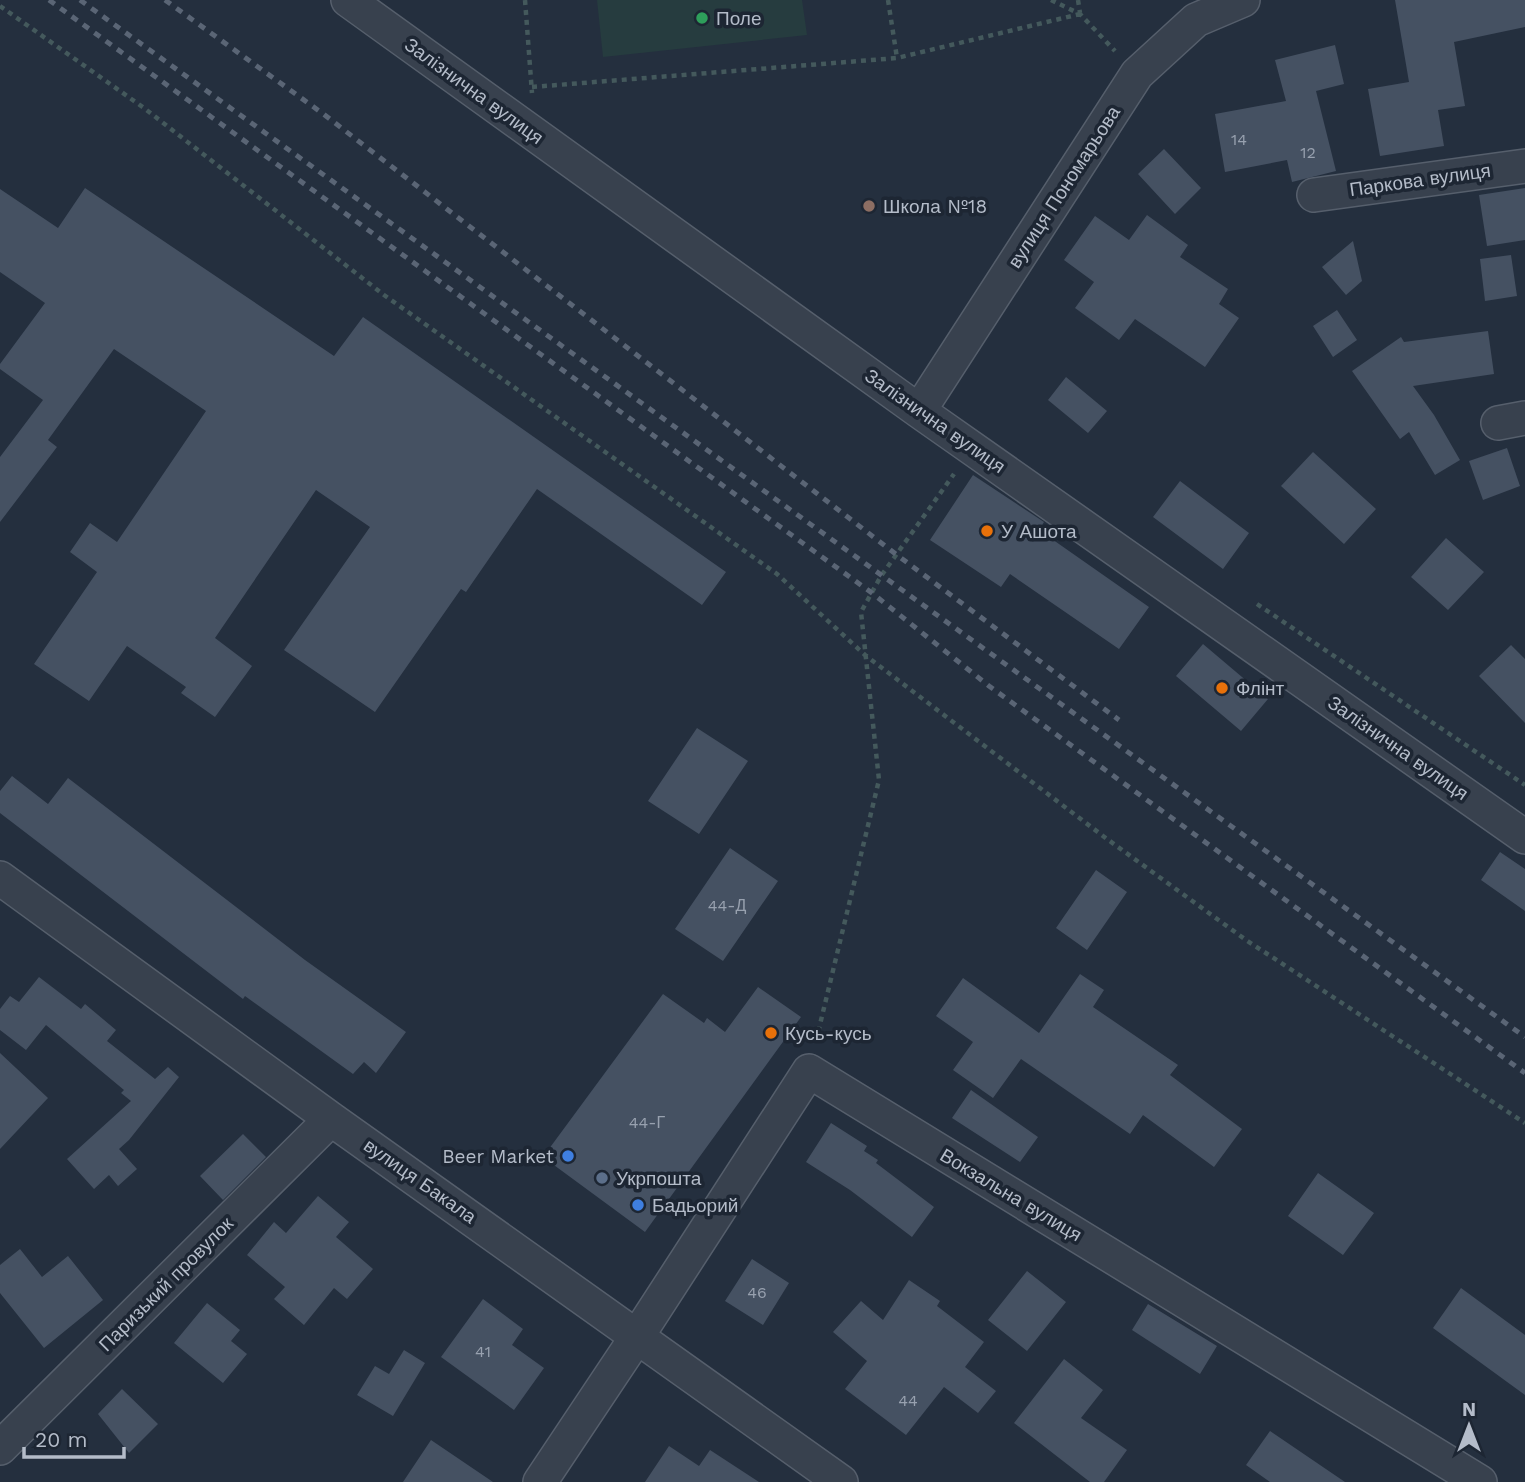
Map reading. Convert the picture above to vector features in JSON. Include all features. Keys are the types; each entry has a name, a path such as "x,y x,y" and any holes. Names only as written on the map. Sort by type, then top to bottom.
{"street":[{"name":"Залізнична вулиця","path":"348,0 919,411 1525,838"},
{"name":"вулиця Пономарьова","path":"919,411 1137,74 1196,20 1243,0"},
{"name":"Паркова вулиця","path":"1314,195 1525,166"},
{"name":"вулиця Бакала","path":"0,878 331,1119 841,1482"},
{"path":"540,1482 809,1071"},
{"name":"Вокзальна вулиця","path":"809,1071 1480,1482"},
{"name":"Паризький провулок","path":"0,1448 331,1119"}],"path":[{"path":"525,0 533,98"},
{"path":"888,0 897,58"},
{"path":"1051,0 1080,14 1137,74"},
{"path":"1078,0 1080,14"},
{"path":"0,6 144,108 384,295 777,574 865,655 1107,839 1246,940 1525,1123"},
{"path":"532,88 897,58 1080,14"},
{"path":"809,1071 879,780 862,612 881,576 972,448"}],"green space":[{"name":"Поле","path":"597,0 802,0 807,35 603,57"}],"building":[{"path":"1395,0 1525,0 1525,27 1454,42 1465,106 1438,110 1444,146 1380,156 1368,89 1409,82"},
{"path":"1335,45 1344,84 1316,91 1336,171 1292,182 1287,160 1225,172 1215,114 1286,101 1275,60"},
{"path":"1164,149 1201,188 1175,214 1138,174"},
{"path":"85,188 334,356 363,317 726,572 702,605 537,489 466,592 461,589 375,712 284,650 370,527 316,490 215,638 252,666 215,717 181,693 186,687 127,646 89,701 34,664 97,572 70,552 90,523 117,542 206,411 114,349 48,440 57,447 0,522 0,457 43,400 0,369 0,364 45,303 0,272 0,189 58,228"},
{"path":"1525,188 1525,240 1487,246 1479,195"},
{"path":"1147,215 1188,245 1180,257 1228,289 1219,304 1239,318 1205,367 1135,319 1119,340 1075,308 1094,282 1064,260 1095,216 1129,240"},
{"path":"1353,241 1362,281 1346,295 1322,267"},
{"path":"1511,255 1517,296 1485,301 1480,259"},
{"path":"1337,310 1357,340 1333,357 1313,326"},
{"path":"1488,331 1494,374 1413,386 1434,415 1460,460 1435,475 1409,432 1400,439 1352,371 1401,337 1404,342"},
{"path":"1066,377 1107,411 1088,433 1048,400"},
{"path":"1507,448 1520,486 1483,500 1469,461"},
{"path":"1313,452 1376,509 1344,544 1281,486"},
{"path":"973,475 1044,522 1039,530 1149,607 1119,649 1010,574 1001,587 930,540"},
{"path":"1180,481 1249,533 1223,569 1153,517"},
{"path":"1446,538 1484,572 1448,610 1411,577"},
{"name":"Флінт","path":"1203,644 1268,699 1241,731 1176,676"},
{"path":"1511,645 1525,659 1525,723 1479,676"},
{"path":"697,728 748,761 699,834 648,801"},
{"path":"12,776 48,804 68,778 305,960 406,1032 376,1073 364,1062 353,1074 245,996 243,999 0,813 0,791"},
{"path":"730,848 778,881 723,961 675,929"},
{"path":"1500,852 1525,869 1525,911 1481,880"},
{"path":"1096,870 1127,892 1087,950 1056,928"},
{"path":"1080,974 1104,990 1093,1007 1178,1065 1170,1075 1242,1129 1214,1167 1143,1115 1130,1134 1021,1059 993,1098 953,1070 973,1042 936,1016 963,978 1039,1033"},
{"path":"39,977 81,1009 85,1004 116,1030 107,1041 155,1079 168,1067 179,1077 119,1149 137,1169 118,1186 109,1175 94,1189 67,1159 131,1101 121,1093 124,1090 46,1025 26,1050 0,1030 0,1009 10,996 19,1002"},
{"path":"758,987 801,1017 645,1232 543,1157 663,994 704,1023 707,1018 725,1032"},
{"path":"0,1053 48,1098 0,1149"},
{"path":"971,1090 1038,1137 1020,1162 952,1118"},
{"path":"831,1123 867,1146 864,1151 878,1160 876,1163 934,1207 912,1237 850,1190 806,1162"},
{"path":"243,1134 266,1157 223,1200 200,1176"},
{"path":"1318,1173 1374,1213 1343,1255 1288,1216"},
{"path":"318,1196 349,1222 336,1237 373,1269 347,1299 334,1288 304,1325 274,1299 285,1287 247,1255 274,1222 286,1233"},
{"path":"20,1249 42,1277 68,1256 103,1300 44,1348 0,1293 0,1265"},
{"path":"752,1259 789,1283 763,1325 725,1301"},
{"path":"1027,1271 1066,1302 1027,1351 988,1320"},
{"path":"909,1280 940,1301 937,1306 984,1342 965,1367 996,1391 978,1413 944,1387 906,1435 845,1389 867,1361 833,1332 861,1301 883,1320"},
{"path":"1461,1288 1525,1335 1525,1395 1433,1328"},
{"path":"483,1299 523,1329 512,1345 544,1368 514,1410 441,1357"},
{"path":"207,1303 240,1330 231,1341 247,1354 223,1383 174,1343"},
{"path":"1148,1304 1217,1346 1200,1374 1132,1330"},
{"path":"404,1350 425,1363 393,1416 357,1395 375,1366 389,1374"},
{"path":"1064,1359 1103,1390 1081,1418 1127,1450 1104,1482 1090,1482 1014,1423"},
{"path":"122,1389 158,1424 129,1453 98,1414"},
{"path":"1270,1431 1345,1482 1270,1482 1246,1465"},
{"path":"431,1440 493,1482 403,1482"},
{"path":"669,1446 699,1466 710,1450 759,1482 645,1482"}],"railway":[{"path":"49,0 872,593 989,686 1525,1073"},
{"path":"80,0 1525,1037"},
{"path":"165,0 322,113 897,555 1119,720"}],"place":[{"name":"Поле","path":"702,18"},
{"name":"Школа №18","path":"869,206"},
{"name":"У Ашота","path":"987,531"},
{"name":"Флінт","path":"1222,688"},
{"name":"Кусь-кусь","path":"771,1033"},
{"name":"Beer Market","path":"568,1156"},
{"name":"Укрпошта","path":"602,1178"},
{"name":"Бадьорий","path":"638,1205"}]}
